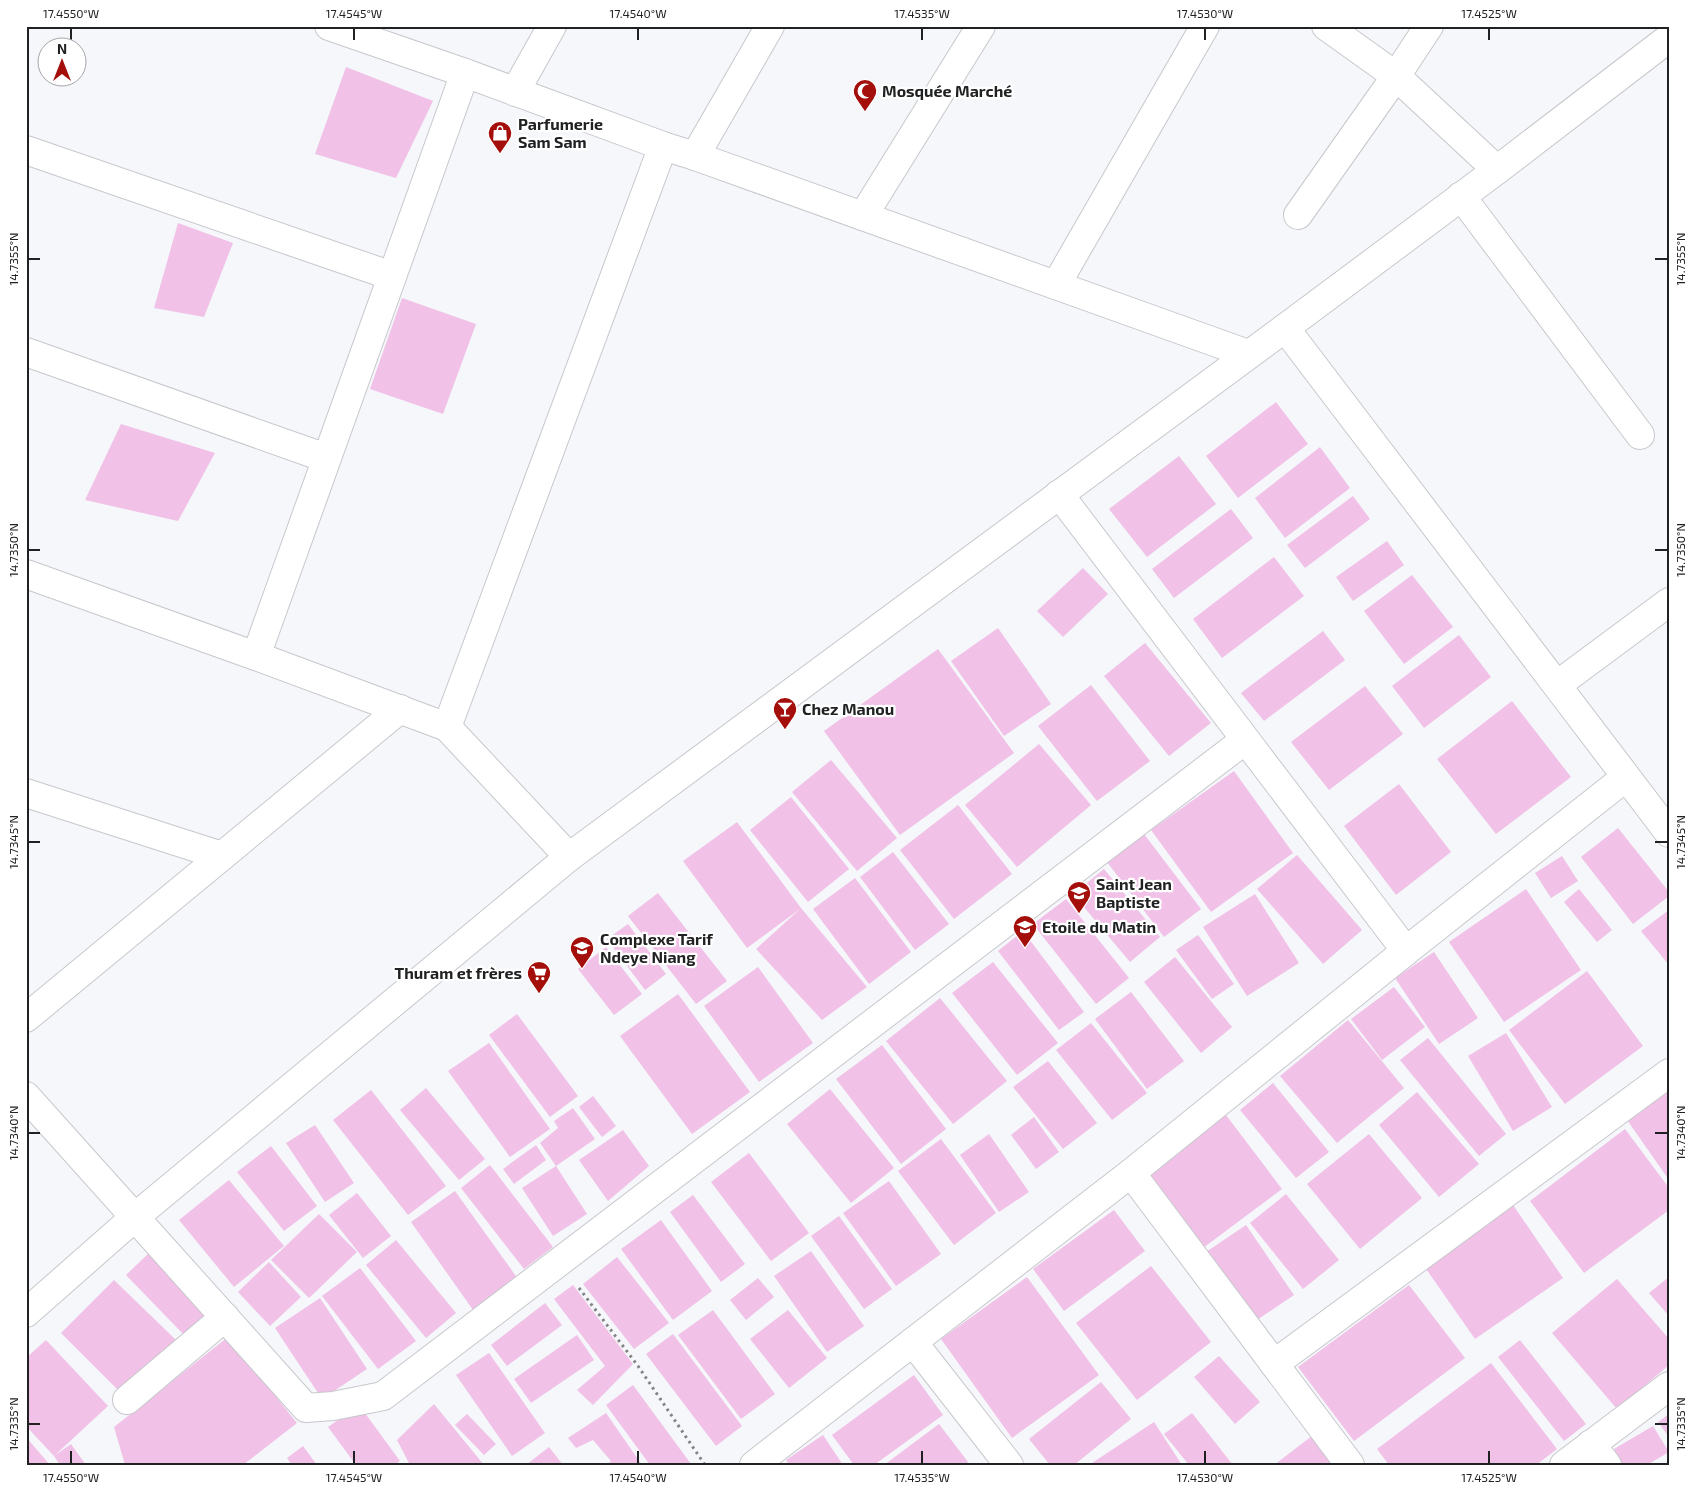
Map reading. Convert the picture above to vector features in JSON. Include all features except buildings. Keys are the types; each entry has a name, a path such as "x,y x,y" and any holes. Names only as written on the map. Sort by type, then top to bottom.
{"street":[{"path":"515,92 552,26"},
{"path":"695,156 770,26"},
{"path":"863,216 981,26"},
{"path":"1056,286 1205,26"},
{"path":"1326,26 1396,76 1497,170"},
{"path":"1298,215 1429,26"},
{"path":"339,28 663,146 1248,354"},
{"path":"26,1313 135,1217 569,857 1285,328 1497,170 1669,38"},
{"path":"256,656 466,73"},
{"path":"447,727 663,146"},
{"path":"26,150 392,276"},
{"path":"1461,196 1640,435"},
{"path":"1285,328 1669,833"},
{"path":"26,352 326,458"},
{"path":"1059,494 1406,950"},
{"path":"26,574 447,727 569,857"},
{"path":"1557,685 1669,602"},
{"path":"26,1018 400,709"},
{"path":"26,1096 306,1408 333,1406 383,1396 1246,740"},
{"path":"754,1465 1131,1173 1406,950 1626,777"},
{"path":"26,793 222,856"},
{"path":"1274,1364 1669,1074"},
{"path":"1131,1173 1350,1465"},
{"path":"127,1400 225,1317"},
{"path":"913,1342 1009,1465"},
{"path":"1564,1465 1599,1454 1669,1386"}],"path":[{"path":"559,1262 638,1366 705,1465"}],"place":[{"name":"Mosquée Marché","path":"865,112"},
{"name":"Parfumerie Sam Sam","path":"500,154"},
{"name":"Chez Manou","path":"785,730"},
{"name":"Saint Jean Baptiste","path":"1079,914"},
{"name":"Etoile du Matin","path":"1025,948"},
{"name":"Complexe Tarif Ndeye Niang","path":"582,969"},
{"name":"Thuram et frères","path":"539,994"}]}
